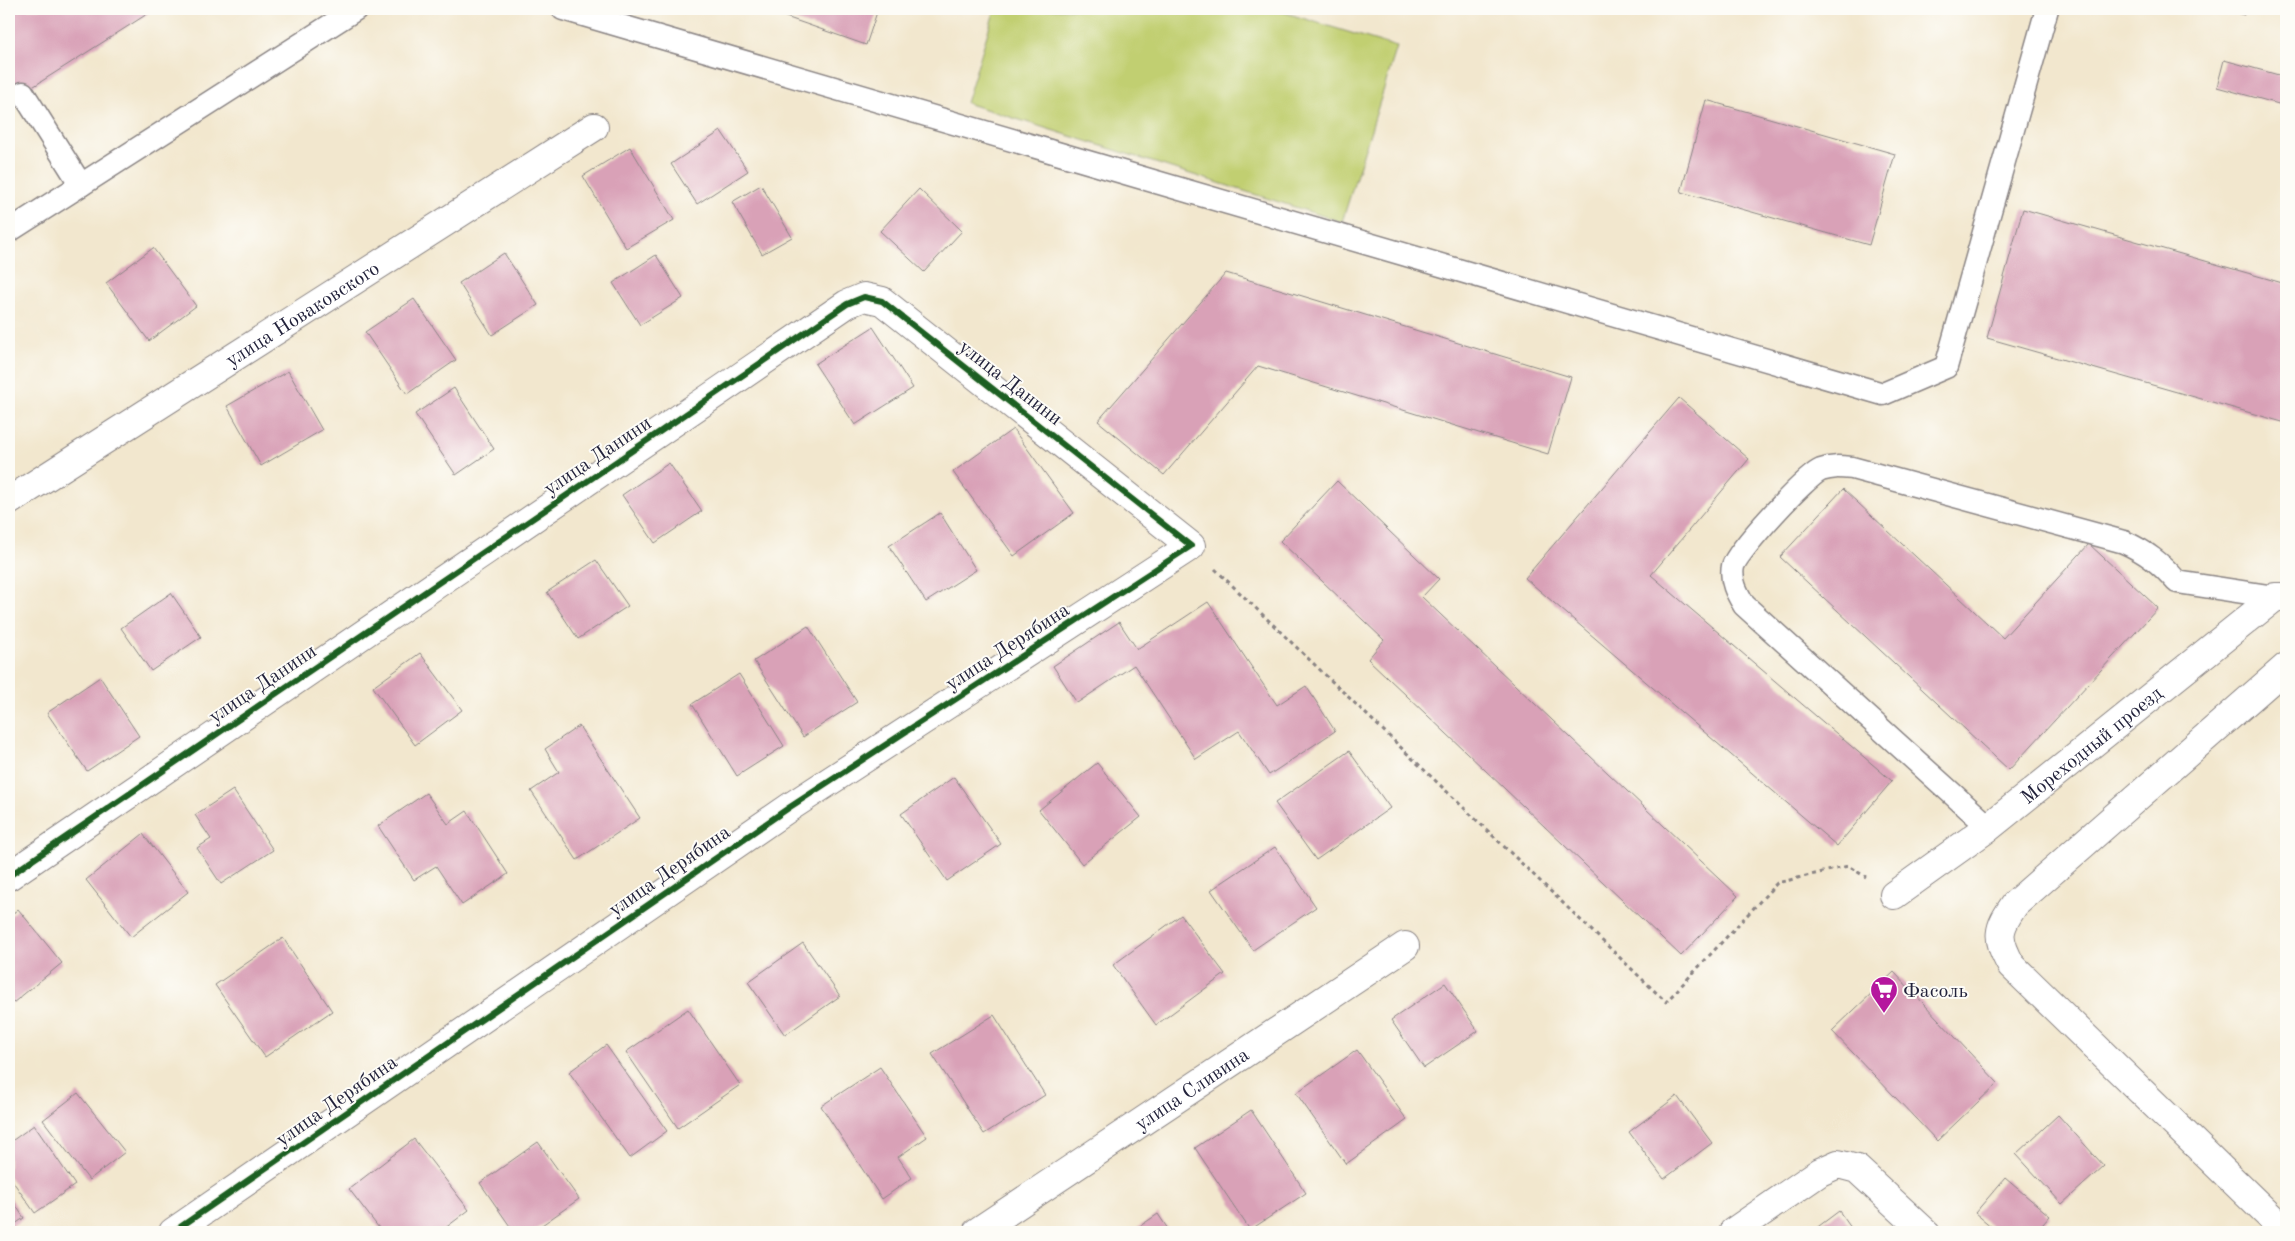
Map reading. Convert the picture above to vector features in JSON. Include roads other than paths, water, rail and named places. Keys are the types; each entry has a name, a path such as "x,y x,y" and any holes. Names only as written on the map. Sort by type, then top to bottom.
{"street":[{"name":"улица Новаковского","path":"9,501 594,127"},
{"name":"улица Данини","path":"9,876 847,304 864,297 882,301 1191,546"},
{"name":"улица Дерябина","path":"173,1232 790,807 1191,546"},
{"name":"Мореходный проезд","path":"1894,895 1989,827 2281,597"},
{"path":"2286,667 2015,904 2002,922 2000,945 2011,965 2286,1232"},
{"name":"улица Сливина","path":"977,1232 1405,946"},
{"path":"1733,1232 1820,1172 1838,1164 1857,1169 1925,1232"}],"lane":[{"path":"9,231 356,9"},
{"path":"563,9 1883,394 1946,367 2047,9"},
{"path":"23,93 81,185"},
{"path":"1989,827 1744,606 1734,587 1733,566 1743,548 1807,480 1820,470 1836,466 1852,468 2124,542 2144,551 2162,565 2177,582 2281,597"}],"place":[{"name":"Фасоль","path":"1884,1014"}]}
